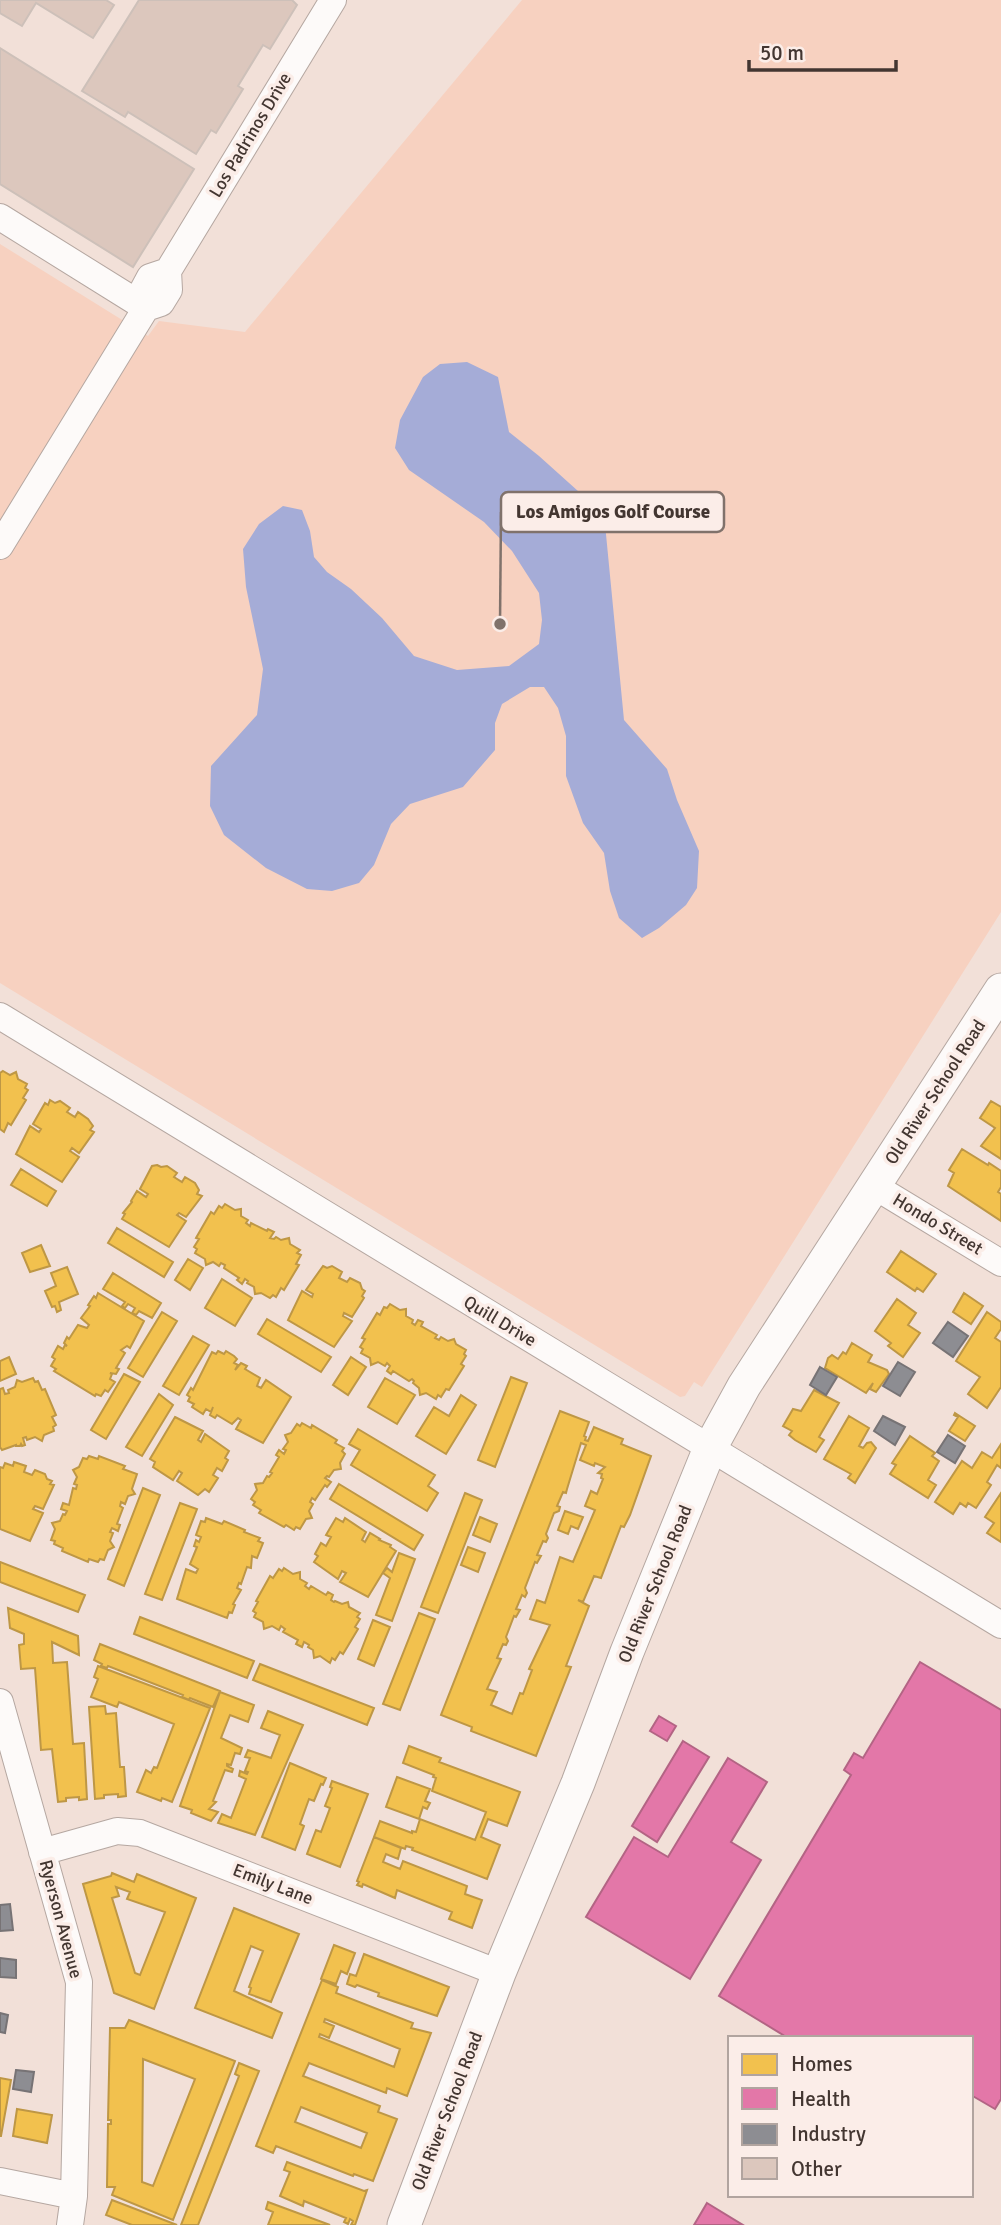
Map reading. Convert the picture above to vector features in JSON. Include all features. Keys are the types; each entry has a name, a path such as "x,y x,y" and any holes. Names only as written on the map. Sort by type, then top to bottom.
{"main road":[{"name":"Old River School Road","path":"404,2225 499,1973 578,1783 626,1652 710,1448 744,1386 1001,990"}],"street":[{"name":"Los Padrinos Drive","path":"0,546 146,307 161,303 169,290 168,271 334,0"},
{"path":"0,217 146,307"},
{"name":"Quill Drive","path":"0,1016 1001,1625"},
{"name":"Hondo Street","path":"874,1186 1001,1263"},
{"name":"Ryerson Avenue","path":"0,1702 80,1992 74,2196 70,2225"},
{"name":"Emily Lane","path":"42,1852 117,1831 140,1833 499,1973"},
{"path":"0,2181 74,2196"}],"shaded area":[{"path":"522,0 1001,0 1001,912 702,1387 694,1382 685,1396 680,1397 0,983 0,244 148,336 159,321 245,332"}],"water":[{"path":"467,362 498,377 509,432 588,500 605,524 624,720 667,769 699,851 697,888 686,905 659,928 642,938 619,918 610,891 604,853 583,823 566,776 566,736 558,708 544,687 530,687 502,704 495,723 495,750 463,787 410,804 391,824 374,865 359,883 332,891 307,889 266,868 224,835 210,806 211,766 257,715 263,669 246,587 243,549 259,524 283,506 302,510 310,531 314,557 327,572 351,589 382,618 414,656 457,670 509,666 539,644 542,620 539,593 512,551 484,522 409,470 395,448 400,420 423,377 440,364"}],"building: Homes":[{"path":"3,1071 10,1075 16,1072 18,1079 27,1084 25,1088 28,1090 23,1098 26,1100 4,1132 0,1129 0,1073"},
{"path":"50,1100 55,1103 60,1101 70,1108 67,1112 75,1117 78,1112 88,1119 93,1126 90,1130 94,1132 79,1153 72,1148 70,1151 79,1157 62,1182 16,1154 30,1126 39,1132 41,1129 33,1124 45,1103 48,1105"},
{"path":"991,1101 1001,1107 1001,1159 981,1146 995,1128 980,1118"},
{"path":"962,1149 1001,1171 1001,1187 998,1192 1001,1194 1001,1221 948,1186 954,1173 949,1170"},
{"path":"152,1166 167,1166 177,1173 174,1177 182,1182 185,1177 195,1183 199,1190 197,1194 202,1196 186,1217 179,1213 177,1215 186,1221 169,1247 122,1219 137,1191 146,1197 148,1194 140,1189"},
{"path":"21,1169 56,1191 47,1206 11,1185"},
{"path":"225,1204 235,1210 241,1209 241,1216 248,1220 246,1223 250,1226 251,1223 274,1232 270,1238 289,1238 290,1244 300,1250 297,1253 301,1255 296,1264 299,1265 284,1290 281,1288 276,1297 255,1294 254,1287 247,1283 248,1281 245,1279 242,1284 237,1280 239,1278 224,1268 225,1265 221,1263 219,1266 213,1262 206,1265 205,1259 195,1253 197,1249 194,1247 199,1239 196,1238 211,1212 214,1214 219,1206 222,1208"},
{"path":"117,1228 173,1262 164,1277 108,1243"},
{"path":"41,1245 50,1266 30,1272 22,1253"},
{"path":"901,1251 936,1274 923,1292 917,1288 915,1291 887,1272"},
{"path":"188,1259 203,1268 190,1290 175,1280"},
{"path":"323,1266 332,1266 342,1272 339,1278 347,1282 350,1278 360,1283 365,1291 362,1296 364,1298 352,1317 344,1313 343,1316 352,1321 334,1347 288,1320 302,1291 312,1297 313,1294 306,1290"},
{"path":"67,1267 78,1294 59,1302 61,1310 57,1312 45,1291 56,1286 51,1273"},
{"path":"113,1273 161,1303 152,1318 139,1311 136,1315 132,1313 135,1308 128,1304 125,1308 122,1306 125,1302 103,1289"},
{"path":"222,1279 252,1298 235,1326 205,1308"},
{"path":"98,1293 144,1321 130,1348 127,1346 121,1350 125,1353 116,1368 119,1369 116,1374 110,1373 110,1379 115,1382 108,1392 105,1390 101,1396 95,1396 54,1371 56,1369 51,1366 58,1346 63,1349 67,1346 64,1343 67,1337 69,1339 78,1325 87,1328 89,1325 81,1318"},
{"path":"964,1293 983,1306 971,1324 953,1312"},
{"path":"897,1299 916,1313 908,1325 920,1333 903,1357 888,1346 891,1343 875,1331"},
{"path":"390,1304 400,1310 406,1309 406,1316 413,1320 412,1323 415,1325 418,1320 423,1322 421,1326 437,1335 435,1338 439,1340 441,1337 448,1341 454,1339 456,1344 466,1350 461,1364 464,1366 449,1390 446,1389 441,1397 438,1395 436,1399 426,1393 420,1395 419,1388 412,1379 409,1381 393,1371 391,1374 387,1371 390,1366 387,1363 385,1366 378,1362 371,1365 370,1358 361,1353 363,1349 360,1347 365,1339 362,1338 377,1313 380,1315 384,1307 387,1308"},
{"path":"162,1312 177,1321 143,1377 128,1368"},
{"path":"987,1312 1001,1322 1001,1329 995,1338 1001,1342 1001,1387 987,1408 968,1394 980,1377 956,1361"},
{"path":"267,1319 331,1357 321,1372 258,1334"},
{"path":"193,1336 209,1345 179,1395 163,1386"},
{"path":"852,1343 872,1355 868,1362 887,1370 889,1374 876,1392 870,1389 873,1383 866,1393 825,1368 828,1358 832,1355 838,1359 843,1352 846,1354"},
{"path":"218,1351 224,1354 226,1351 237,1359 234,1363 238,1365 235,1370 241,1363 247,1366 245,1369 260,1378 257,1386 261,1388 266,1380 291,1397 263,1443 236,1429 241,1420 238,1418 232,1424 217,1415 215,1418 210,1415 213,1407 211,1412 206,1409 203,1414 188,1401 190,1397 187,1395 191,1388 193,1390 212,1352 216,1354"},
{"path":"9,1357 16,1374 0,1381 0,1361"},
{"path":"351,1357 366,1367 348,1395 333,1385"},
{"path":"124,1374 140,1382 106,1439 91,1430"},
{"path":"511,1377 527,1383 495,1467 478,1460"},
{"path":"33,1378 35,1382 38,1381 42,1390 45,1389 56,1415 52,1417 56,1425 53,1427 54,1431 44,1435 42,1441 35,1437 27,1440 26,1437 23,1438 25,1445 2,1450 0,1389 3,1388 5,1394 9,1393 8,1390 15,1387 17,1380 22,1382"},
{"path":"385,1378 415,1395 397,1424 368,1407"},
{"path":"814,1390 839,1403 819,1437 824,1440 816,1452 795,1440 789,1435 792,1431 783,1426 793,1409 801,1411"},
{"path":"159,1394 173,1405 142,1456 126,1447"},
{"path":"461,1395 476,1405 446,1454 416,1436 434,1407 449,1416"},
{"path":"560,1411 589,1422 585,1440 588,1441 594,1427 623,1439 621,1444 651,1456 630,1515 624,1527 621,1526 601,1578 594,1576 583,1602 578,1600 589,1606 566,1666 571,1667 536,1756 471,1731 472,1727 441,1715","holes":["581,1443 586,1445 580,1460 605,1467 598,1473 602,1474 603,1479 597,1494 591,1491 585,1506 595,1510 573,1562 560,1557 545,1603 537,1600 530,1619 550,1625 529,1669 532,1670 523,1694 520,1693 512,1714 491,1705 497,1692 487,1689 501,1659 497,1658 503,1644 506,1645 508,1641 506,1637 514,1616 516,1617 520,1610 516,1609 522,1595 525,1597 527,1593 525,1588 535,1562 537,1563 541,1556 537,1555 543,1541 546,1542 548,1538 546,1534 554,1513 559,1511 560,1507 557,1506 563,1492 566,1493"]},
{"path":"955,1413 975,1426 965,1441 949,1431 958,1417"},
{"path":"849,1416 869,1428 859,1446 863,1448 871,1442 876,1448 855,1483 848,1478 851,1474 824,1459"},
{"path":"175,1417 203,1431 198,1440 201,1442 205,1434 229,1451 222,1471 217,1468 213,1475 218,1478 209,1492 205,1489 198,1495 177,1481 182,1473 179,1471 173,1480 153,1467 155,1462 150,1459"},
{"path":"302,1423 311,1428 312,1425 337,1440 335,1443 344,1448 342,1451 345,1454 340,1463 341,1469 334,1470 325,1478 331,1482 327,1487 325,1485 315,1500 312,1498 310,1502 313,1504 309,1511 312,1518 306,1519 300,1529 296,1527 294,1530 259,1513 261,1510 253,1505 255,1502 251,1499 257,1490 255,1484 263,1483 272,1473 270,1472 279,1457 276,1455 279,1450 284,1454 286,1450 283,1449 288,1442 285,1435"},
{"path":"358,1429 435,1475 428,1486 438,1493 427,1511 351,1465 360,1450 349,1444"},
{"path":"910,1436 935,1453 932,1456 939,1461 928,1480 936,1485 928,1498 890,1474 896,1465 892,1463"},
{"path":"1001,1444 1001,1468 997,1465 987,1482 991,1485 976,1508 968,1503 966,1507 960,1503 953,1514 935,1502 962,1461 972,1468 982,1452 992,1458"},
{"path":"89,1456 98,1459 99,1456 137,1474 132,1489 135,1494 128,1496 125,1504 121,1502 120,1506 123,1508 117,1524 120,1525 118,1531 112,1528 110,1532 113,1533 110,1541 114,1547 108,1550 104,1560 100,1559 98,1562 89,1559 88,1562 62,1551 63,1548 51,1540 55,1529 52,1523 60,1521 63,1514 65,1515 67,1511 61,1509 63,1503 69,1505 73,1488 76,1489 77,1485 74,1484 77,1477 73,1470 79,1467 83,1458 87,1459"},
{"path":"14,1462 26,1466 24,1472 32,1475 35,1470 45,1474 47,1479 52,1481 50,1484 54,1485 43,1509 35,1506 33,1509 43,1513 30,1541 0,1529 0,1467 3,1468 5,1463 13,1466"},
{"path":"339,1484 423,1535 414,1550 330,1499"},
{"path":"143,1488 160,1495 124,1586 108,1579"},
{"path":"465,1493 482,1500 438,1613 421,1607"},
{"path":"1001,1493 1001,1542 987,1533 994,1523 985,1517"},
{"path":"180,1503 197,1509 162,1600 145,1594"},
{"path":"565,1511 583,1517 578,1529 571,1526 568,1534 558,1530"},
{"path":"480,1517 497,1524 490,1542 473,1535"},
{"path":"206,1518 222,1524 224,1521 245,1530 244,1532 260,1538 258,1541 263,1543 257,1558 252,1556 251,1568 247,1567 241,1584 239,1583 237,1588 241,1590 233,1604 232,1613 229,1612 227,1618 177,1599 186,1569 196,1573 198,1569 190,1564 197,1547 194,1546 196,1540 199,1542 201,1537 196,1535 201,1521 205,1522"},
{"path":"336,1518 343,1522 345,1518 366,1532 362,1540 365,1542 370,1533 396,1551 368,1597 340,1582 346,1573 342,1571 338,1579 314,1562 321,1543 326,1546 331,1537 326,1535"},
{"path":"468,1547 485,1553 478,1572 461,1565"},
{"path":"399,1553 415,1559 392,1621 376,1615 390,1578 383,1573 387,1568 392,1572"},
{"path":"0,1562 85,1595 78,1612 0,1582"},
{"path":"284,1568 293,1574 300,1572 300,1579 307,1583 305,1586 309,1589 311,1586 326,1595 328,1592 333,1595 331,1600 334,1602 348,1602 349,1607 360,1613 355,1627 358,1629 343,1654 340,1652 330,1663 320,1656 314,1658 309,1645 304,1642 302,1647 296,1644 298,1640 283,1632 285,1629 281,1626 279,1630 272,1626 264,1629 263,1622 254,1617 256,1613 253,1611 258,1602 256,1601 270,1576 273,1578 279,1569 282,1571"},
{"path":"8,1608 78,1636 79,1655 52,1642 53,1663 67,1662 73,1744 84,1743 87,1799 66,1798 66,1801 58,1802 52,1749 41,1750 35,1668 21,1669 19,1645 24,1644 24,1634 10,1628"},
{"path":"419,1613 435,1619 400,1710 383,1704"},
{"path":"140,1617 254,1661 247,1678 134,1634"},
{"path":"373,1620 390,1627 374,1666 358,1659"},
{"path":"100,1644 220,1691 213,1707 190,1698 189,1700 182,1697 183,1695 108,1666 101,1666 102,1664 94,1660"},
{"path":"260,1664 374,1708 367,1725 253,1680"},
{"path":"98,1666 210,1708 172,1802 137,1792 146,1770 151,1773 154,1767 157,1768 174,1724 119,1702 117,1707 91,1697 98,1679 94,1677"},
{"path":"220,1692 254,1705 248,1722 230,1715 221,1738 242,1748 240,1754 235,1753 231,1765 227,1764 233,1769 232,1772 225,1770 213,1801 216,1802 209,1809 218,1812 211,1821 180,1806"},
{"path":"105,1706 106,1714 116,1713 120,1767 124,1767 126,1796 104,1795 104,1798 95,1799 89,1707"},
{"path":"268,1711 303,1725 255,1835 218,1823 222,1814 231,1818 246,1779 239,1776 240,1771 247,1774 248,1772 245,1771 250,1758 245,1757 248,1750 271,1758 280,1735 261,1728"},
{"path":"409,1746 441,1758 439,1762 520,1792 507,1826 488,1819 481,1837 500,1845 487,1879 412,1850 413,1848 406,1846 405,1849 374,1837 380,1821 412,1833 416,1832 420,1819 475,1840 486,1812 432,1791 436,1778 434,1775 403,1763"},
{"path":"290,1763 326,1778 314,1801 309,1799 300,1824 304,1826 295,1850 262,1837"},
{"path":"397,1777 430,1789 425,1801 430,1803 427,1809 423,1807 419,1819 386,1807"},
{"path":"332,1781 368,1794 340,1867 307,1854 316,1830 321,1832 330,1808 325,1806"},
{"path":"374,1837 401,1848 398,1859 386,1854 383,1862 400,1869 403,1861 467,1886 465,1894 482,1900 472,1928 449,1919 452,1912 397,1890 395,1898 363,1884 362,1887 357,1885"},
{"path":"112,1873 134,1882 137,1874 196,1898 154,2009 114,1993 83,1884 111,1876","holes":["116,1887 130,1892 127,1899 165,1912 140,1975 135,1973 112,1898 119,1896"]},
{"path":"234,1908 299,1934 271,2002 249,1994 249,1987 263,1951 251,1946 234,1991 282,2013 272,2038 195,2008"},
{"path":"334,1945 355,1953 347,1974 341,1971 336,1984 321,1979"},
{"path":"364,1954 449,1987 437,2016 378,1996 379,1993 357,1985 355,1987 347,1984 350,1974 356,1976"},
{"path":"322,1980 338,1987 336,1993 413,2023 411,2028 431,2033 407,2096 387,2088 386,2093 309,2063 303,2076 380,2106 378,2112 397,2119 373,2181 276,2146 273,2153 256,2146","holes":["325,2019 400,2049 394,2067 319,2037 320,2034 329,2038 334,2026 324,2022","301,2107 367,2133 361,2148 295,2122"]},
{"path":"129,2020 235,2061 173,2220 112,2195 115,2187 107,2187 108,2124 111,2124 111,2120 108,2120 110,2028 125,2028","holes":["143,2059 195,2079 153,2186 142,2182"]},
{"path":"239,2063 259,2071 198,2225 181,2225 239,2076 235,2074"},
{"path":"0,2078 11,2080 1,2136 0,2136"},
{"path":"17,2109 52,2115 47,2143 13,2136"},
{"path":"287,2162 367,2190 355,2225 351,2225 353,2221 350,2219 348,2224 344,2222 346,2218 304,2201 303,2206 280,2196 290,2172 284,2170"},
{"path":"112,2200 177,2225 132,2225 106,2215"},
{"path":"268,2202 330,2225 268,2225 273,2212 266,2209"}],"building: Health":[{"path":"920,1662 1001,1710 1001,2099 995,2109 973,2096 973,2036 785,2036 719,1996 851,1775 844,1770 854,1753 863,1758"},
{"path":"659,1716 676,1726 667,1741 650,1731"},
{"path":"683,1741 709,1757 657,1842 632,1826"},
{"path":"728,1758 767,1782 731,1842 761,1860 690,1979 586,1917 634,1837 668,1857"},
{"path":"707,2203 743,2225 694,2225"}],"building: Industry":[{"path":"948,1322 968,1336 953,1357 933,1343"},
{"path":"898,1362 915,1372 900,1396 883,1386"},
{"path":"820,1367 837,1377 826,1395 810,1385"},
{"path":"883,1416 905,1427 895,1445 874,1431"},
{"path":"948,1435 965,1446 955,1463 937,1452"},
{"path":"10,1904 13,1930 0,1931 0,1905"},
{"path":"0,1958 16,1960 16,1978 0,1977"},
{"path":"0,2013 8,2015 5,2033 0,2032"},
{"path":"16,2070 34,2072 31,2092 13,2089"}],"building: Other":[{"path":"0,0 106,0 114,5 93,38 36,3 22,26 0,13"},
{"path":"139,0 292,0 297,5 270,49 263,45 238,86 243,89 216,133 211,130 196,154 128,112 125,117 82,91"},
{"path":"0,48 194,169 133,267 0,184"}],"place":[{"name":"Los Amigos Golf Course","path":"500,624"}]}
